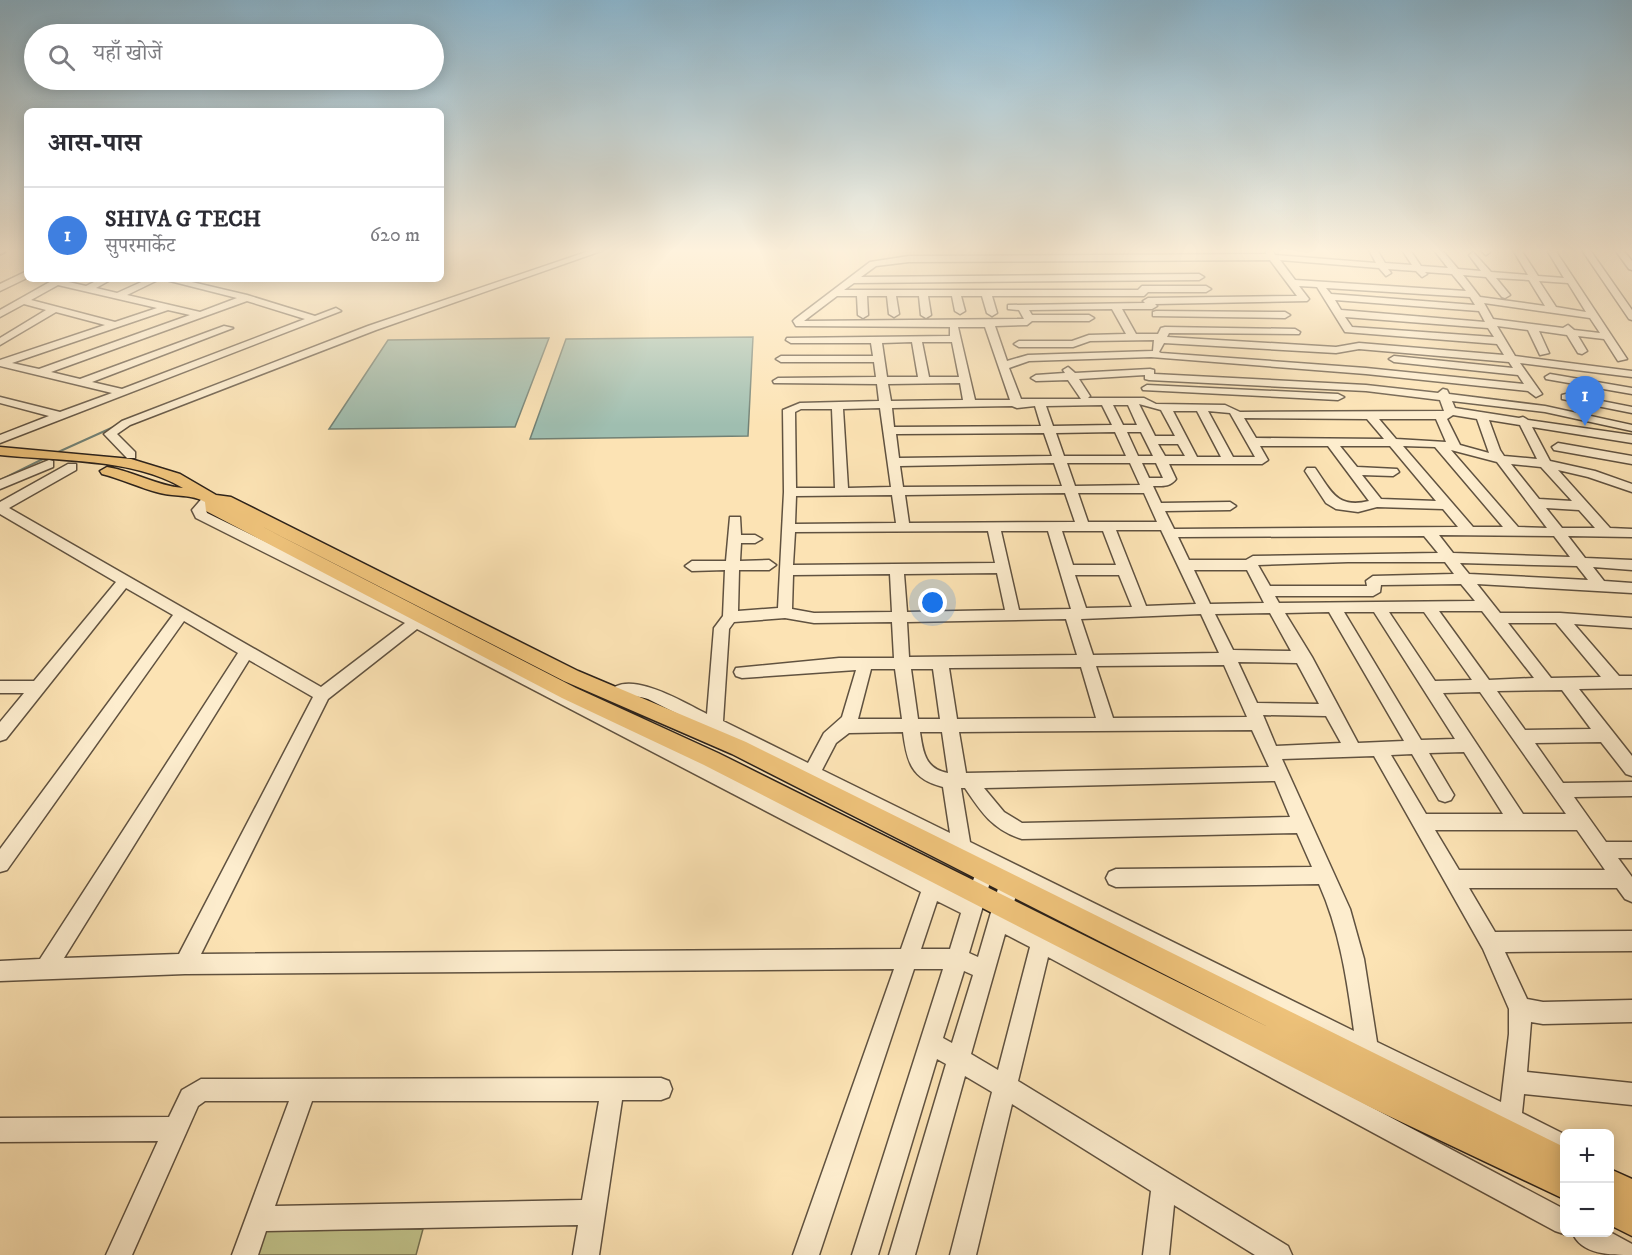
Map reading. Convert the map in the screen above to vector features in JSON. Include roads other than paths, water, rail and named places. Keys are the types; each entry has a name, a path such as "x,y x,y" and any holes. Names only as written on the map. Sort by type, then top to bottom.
{"main road":[{"path":"0,444 47,459"},
{"path":"0,451 131,463 177,478 207,496"},
{"path":"0,459 23,462 130,455 161,461 185,471 197,478 212,508 569,693 636,713 1371,1092 1560,1183"},
{"path":"71,459 123,472 172,493 226,500 571,676 615,694 636,713"},
{"path":"1004,904 1510,1126 1560,1159"},
{"path":"1614,1186 1632,1195"},
{"path":"1614,1211 1632,1221"}],"street":[{"path":"0,342 55,309 116,325"},
{"path":"0,363 164,309"},
{"path":"169,309 201,315"},
{"path":"42,372 218,309"},
{"path":"281,309 315,319"},
{"path":"130,455 110,434 126,423 372,328 429,309"},
{"path":"812,309 800,318 798,321 800,324 1027,322 1029,318"},
{"path":"829,309 829,315"},
{"path":"863,309 863,315"},
{"path":"893,309 894,314"},
{"path":"925,309 926,315"},
{"path":"990,309 992,314"},
{"path":"1023,309 1029,318 1059,331 1100,338 1295,332"},
{"path":"1084,309 1100,338"},
{"path":"1116,309 1133,338"},
{"path":"790,492 1071,490 1146,486 1169,481 1146,428 1144,389 1161,336 1151,309"},
{"path":"1226,309 1285,315"},
{"path":"1281,309 1333,397"},
{"path":"1334,309 1349,330 1500,341"},
{"path":"1393,309 1399,318"},
{"path":"1482,309 1519,372 1545,409"},
{"path":"1551,309 1596,316"},
{"path":"1555,309 1582,351"},
{"path":"1591,309 1622,359"},
{"path":"0,439 336,311"},
{"path":"1337,313 1490,323 1609,337"},
{"path":"1375,316 1410,394"},
{"path":"1052,344 1059,331 1089,318"},
{"path":"1411,319 1437,364"},
{"path":"952,323 970,405"},
{"path":"983,323 992,326 1017,405"},
{"path":"1532,327 1544,353"},
{"path":"81,382 228,328"},
{"path":"1161,336 1172,342 1210,344 1342,350 1359,346 1416,362 1519,372"},
{"path":"876,339 903,528"},
{"path":"916,339 924,380"},
{"path":"791,340 956,339"},
{"path":"1019,344 1052,344"},
{"path":"1052,344 1084,396"},
{"path":"1210,344 1216,361"},
{"path":"1528,350 1632,366"},
{"path":"1365,356 1431,352 1511,358 1632,374"},
{"path":"1004,366 1012,365 1023,359 1091,354 1156,355 1316,367 1532,388"},
{"path":"1471,356 1499,404"},
{"path":"781,359 879,359"},
{"path":"1233,362 1245,392"},
{"path":"1416,362 1423,378"},
{"path":"0,363 123,392"},
{"path":"1451,366 1460,381"},
{"path":"1036,378 1071,376 1144,389 1376,399"},
{"path":"1550,377 1632,391"},
{"path":"1436,379 1446,398 1445,413 1455,447"},
{"path":"778,381 965,380"},
{"path":"1057,397 1240,380 1327,386 1545,409 1632,428 1628,409 1616,388"},
{"path":"785,614 790,492 789,410 794,407 837,406 1107,403 1144,389"},
{"path":"894,462 1060,459 1262,460 1231,409 1149,406 1144,389"},
{"path":"1566,397 1628,409"},
{"path":"0,400 61,416"},
{"path":"1107,403 1282,774 1340,909 1354,959 1367,1047"},
{"path":"1040,405 1083,527"},
{"path":"837,406 842,491"},
{"path":"1165,407 1193,460"},
{"path":"1201,408 1229,461"},
{"path":"1236,415 1316,417 1445,413 1481,415 1632,439"},
{"path":"1481,415 1498,459 1599,585"},
{"path":"1572,416 1579,429"},
{"path":"1316,417 1377,503"},
{"path":"1371,417 1469,531"},
{"path":"1523,420 1545,464 1606,532"},
{"path":"890,431 1146,428"},
{"path":"1151,440 1182,440"},
{"path":"1253,442 1438,443 1498,459 1545,464 1591,474 1632,488"},
{"path":"1438,443 1514,531"},
{"path":"1558,447 1632,460"},
{"path":"0,484 47,459"},
{"path":"71,459 0,508 322,694"},
{"path":"1311,471 1336,504 1359,508 1377,503 1447,505"},
{"path":"1354,471 1394,472"},
{"path":"207,496 199,510 201,515 416,622 932,888 979,891 865,1255"},
{"path":"1533,503 1582,506"},
{"path":"1156,507 1230,506"},
{"path":"714,725 722,628 730,617 735,520"},
{"path":"1054,527 1086,662 1107,725"},
{"path":"788,528 1108,527 1632,534"},
{"path":"1108,527 1141,612"},
{"path":"994,528 1013,615"},
{"path":"1428,531 1548,685"},
{"path":"734,539 755,539"},
{"path":"1185,565 1251,565 1253,561 1313,558 1448,558 1580,561 1632,565"},
{"path":"692,566 769,565"},
{"path":"1251,565 1304,657 1353,750"},
{"path":"786,570 1004,568"},
{"path":"897,569 902,664 910,727 919,766 935,778 960,780 1282,774"},
{"path":"1066,570 1124,570"},
{"path":"0,734 125,580"},
{"path":"1267,591 1373,591 1375,589 1372,582 1375,581 1466,580 1632,588"},
{"path":"730,617 785,614 814,618 901,617 1276,608 1380,609 1486,606"},
{"path":"1334,608 1444,795"},
{"path":"1429,608 1523,736 1626,886"},
{"path":"1380,609 1518,822"},
{"path":"0,864 182,613"},
{"path":"1497,618 1560,618 1632,623"},
{"path":"1560,618 1615,682"},
{"path":"185,964 322,694 416,622"},
{"path":"44,971 247,651"},
{"path":"742,672 865,664 1304,657"},
{"path":"811,774 830,738 845,726 850,718 865,664"},
{"path":"940,664 960,780 961,848"},
{"path":"1432,687 1632,682"},
{"path":"1567,685 1632,769"},
{"path":"0,687 38,687"},
{"path":"615,694 625,688 636,688 714,725 1367,1047 1510,1126 1560,1145"},
{"path":"845,726 1107,725 1332,710"},
{"path":"1523,736 1605,735"},
{"path":"1272,753 1470,745"},
{"path":"1378,748 1490,942 1520,1009 1510,1126"},
{"path":"960,780 998,821 1009,828 1022,831 1304,825"},
{"path":"1561,790 1632,789"},
{"path":"1420,822 1583,822"},
{"path":"1603,850 1632,850"},
{"path":"1116,878 1326,875"},
{"path":"1453,879 1626,886"},
{"path":"806,1255 932,888"},
{"path":"902,1255 1004,904 1041,942 1560,1220"},
{"path":"1490,942 1632,941"},
{"path":"963,1255 1041,942"},
{"path":"0,971 185,964 958,959 985,970"},
{"path":"1520,1009 1543,1013 1632,1011"},
{"path":"931,1043 1279,1255"},
{"path":"1515,1082 1632,1094"},
{"path":"586,1255 612,1089"},
{"path":"119,1255 190,1098 201,1090 661,1089"},
{"path":"245,1255 305,1090"},
{"path":"0,1130 176,1129"},
{"path":"1614,1171 1632,1180"},
{"path":"1156,1255 1164,1186"},
{"path":"259,1219 593,1212"},
{"path":"1592,1237 1626,1255"}],"waterway":[{"path":"146,412 296,354"},
{"path":"56,453 118,425"},
{"path":"0,480 47,457"}],"place":[{"name":"SHIVA G TECH","path":"1585,426"}]}
